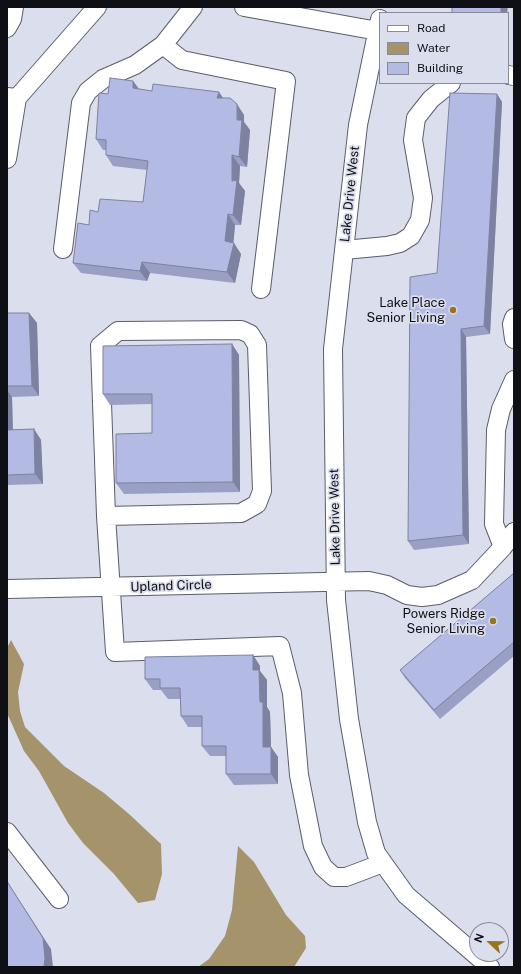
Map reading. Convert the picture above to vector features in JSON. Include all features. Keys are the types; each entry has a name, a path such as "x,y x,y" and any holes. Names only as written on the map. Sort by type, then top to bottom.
{"street":[{"path":"7,28 12,19 14,7"},
{"path":"7,158 12,97 97,7"},
{"path":"63,249 81,103 88,91 104,79 135,65 163,45 193,7"},
{"path":"244,7 379,25"},
{"name":"Lake Drive West","path":"379,25 358,125 333,349 336,600 350,726 367,822 376,853 406,895 490,967"},
{"path":"163,45 182,60 286,81 261,289"},
{"path":"344,250 387,246 400,243 410,236 420,220 423,198 413,140 416,118 431,99 450,84"},
{"path":"514,318 512,324 514,339"},
{"path":"106,516 241,513 257,504 262,491 257,345 250,334 241,330 118,331 100,346 106,516 115,652 280,646 292,693 299,775 313,846 323,867 334,877 346,877 383,863"},
{"path":"503,547 494,524 496,430 501,409 514,380"},
{"name":"Upland Circle","path":"7,589 369,581 387,585 407,595 422,597 438,595 472,580 503,547 514,532"},
{"path":"7,832 59,899"}],"water":[{"path":"11,640 24,664 18,692 20,711 25,727 64,766 104,793 161,844 162,874 155,900 138,903 114,874 83,843 68,823 39,771 24,751 7,713 7,648"},
{"path":"238,846 254,862 286,915 305,936 306,948 294,967 198,967 209,959 225,936 232,910"}],"building":[{"path":"452,7 501,7 501,12 452,12"},
{"path":"110,78 133,81 133,88 152,91 153,84 219,92 217,98 230,98 237,104 237,120 242,120 239,157 232,155 232,181 237,180 233,215 228,214 225,241 234,243 227,272 142,262 140,271 73,263 78,223 89,225 90,210 98,212 100,199 143,202 148,161 106,155 106,140 96,139 99,93 108,94"},
{"name":"Lake Place Senior Living","path":"450,93 497,94 484,326 461,329 463,535 408,541 410,277 437,273"},
{"path":"7,313 29,313 32,386 7,386"},
{"path":"232,344 233,482 116,483 116,434 152,433 152,394 103,394 103,346"},
{"path":"34,429 35,474 7,475 7,430"},
{"name":"Powers Ridge Senior Living","path":"514,573 514,642 434,710 400,670"},
{"path":"253,655 253,670 259,670 260,702 263,702 263,747 271,747 271,774 226,774 226,746 202,746 202,716 181,716 180,688 160,688 160,679 145,679 145,657"},
{"path":"8,883 43,938 45,958 44,967 7,967"}],"place":[{"name":"Lake Place Senior Living","path":"453,310"},
{"name":"Powers Ridge Senior Living","path":"493,621"}]}
